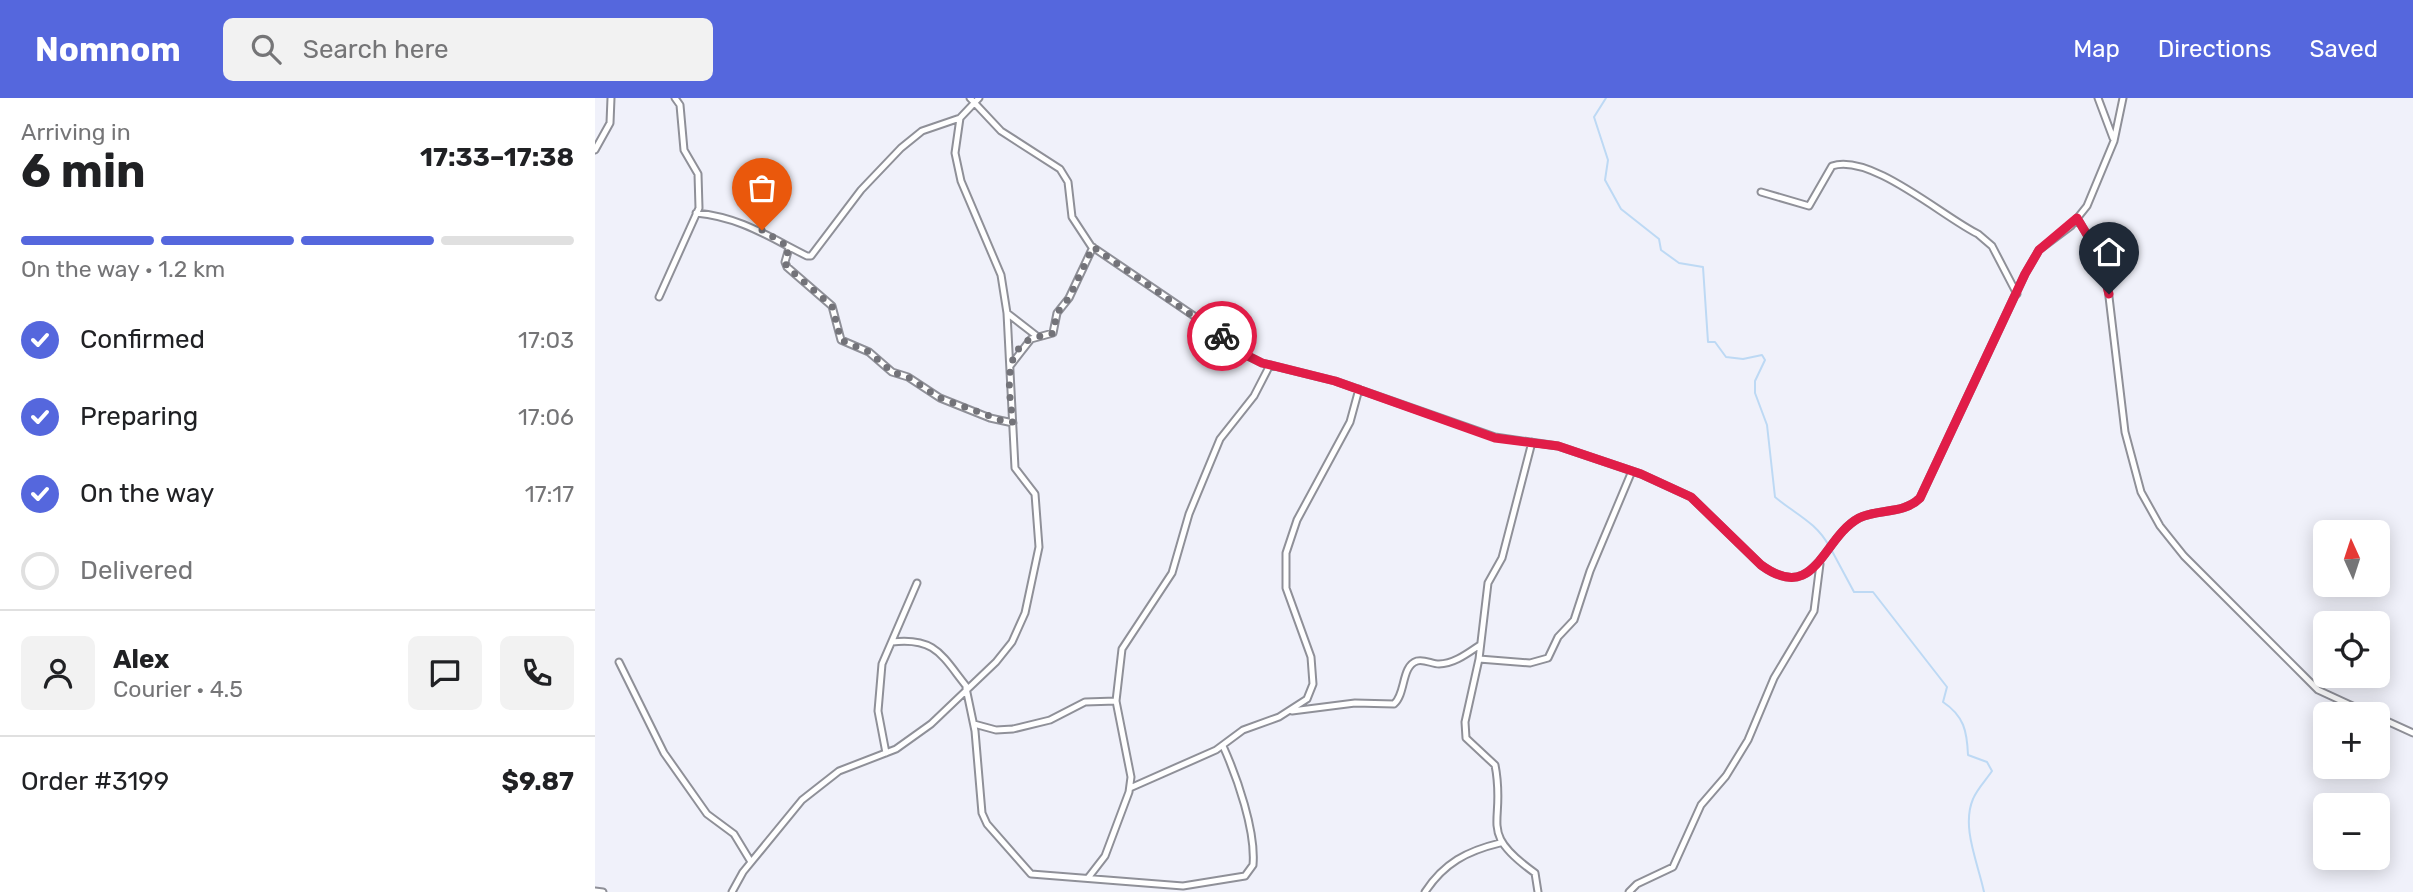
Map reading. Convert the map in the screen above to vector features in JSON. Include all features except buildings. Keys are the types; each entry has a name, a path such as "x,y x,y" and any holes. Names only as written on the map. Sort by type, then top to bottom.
{"street":[{"path":"595,150 610,123 611,98"},
{"path":"659,297 696,213 700,196 698,174 684,150 680,106 675,98"},
{"path":"2098,98 2114,141"},
{"path":"732,892 751,862 802,800 839,771 886,753 931,724 1012,642 1025,613 1039,547 1035,494 1015,468 1007,313 1001,275 961,181 955,153 960,118 975,99 1001,131 1060,169 1067,182 1072,217 1093,247 1198,318 1240,352 1270,365 1359,389 1495,438 1558,446 1632,471 1691,497 1738,545 1770,572 1794,578 1805,575 1820,564 1854,521 1869,513 1912,507 1920,498 2039,250 2087,206 2114,141 2123,98"},
{"path":"696,213 722,215 747,224 807,256 814,254 861,190 901,148 922,131 960,118"},
{"path":"1761,192 1809,206 1832,166 1841,163 1863,167 1978,234 1992,246 2017,294"},
{"path":"2077,218 2098,253 2107,280 2125,432 2141,492 2160,526 2183,556 2318,690 2344,702"},
{"path":"789,247 785,262 787,267 832,306 841,340 869,352 892,372 908,377 940,398 990,418 1013,422"},
{"path":"1009,368 1023,345 1053,333 1057,313 1069,298 1093,247"},
{"path":"1007,313 1038,337"},
{"path":"1088,878 1105,856 1131,777 1116,701 1122,649 1172,573 1192,504 1220,439 1254,396 1270,365"},
{"path":"1289,712 1307,699 1313,684 1311,657 1286,587 1286,553 1297,520 1350,422 1359,389"},
{"path":"1532,442 1502,558 1488,583 1479,659 1465,722 1466,738 1495,765 1496,823 1500,843 1535,873 1538,892"},
{"path":"1479,659 1530,663 1548,658 1558,637 1574,620 1590,571 1632,471"},
{"path":"1629,892 1637,884 1673,867 1701,804 1725,776 1748,740 1774,678 1808,626 1814,611 1820,564"},
{"path":"886,753 878,711 882,664 917,583"},
{"path":"892,642 916,640 938,650 967,687 974,724 982,813 987,824 1031,874 1184,886 1245,876 1250,871 1254,858 1244,806 1223,746"},
{"path":"1129,788 1223,746 1243,730 1289,712 1355,704 1394,704 1401,696 1405,675 1413,663 1450,662 1480,645"},
{"path":"619,662 664,753 707,814 734,834 751,862"},
{"path":"974,724 996,730 1013,729 1050,720 1085,702 1116,701"},
{"path":"2390,723 2413,733"},
{"path":"1425,892 1433,880 1469,850 1500,843"},
{"path":"1156,884 1158,892"},
{"path":"595,891 603,892"}],"waterway":[{"path":"1606,98 1594,117 1608,160 1605,180 1621,209 1659,239 1661,250 1679,263 1703,267 1708,342 1715,342 1726,357 1743,359 1762,355 1765,360 1755,381 1755,393 1767,425 1775,497 1811,524 1829,546"},
{"path":"1832,551 1854,592 1873,592 1947,687 1943,702 1956,713 1963,725 1968,755 1987,762 1992,771 1973,799 1969,821 1984,892"}],"way so far":[{"path":"762,230 789,247 785,256 787,267 832,306 838,337 841,340 869,352 892,372 908,377 940,398 1006,422 1013,422 1009,368 1023,345 1031,339 1053,333 1057,313 1069,298 1093,247 1222,336"}],"route":[{"path":"1222,336 1240,352 1262,363 1335,381 1472,427 1495,438 1558,446 1641,474 1691,497 1761,565 1770,572 1794,578 1805,575 1820,564 1843,531 1854,521 1869,513 1912,507 1920,498 2025,274 2039,250 2071,226 2077,218 2098,253 2109,294"}]}
